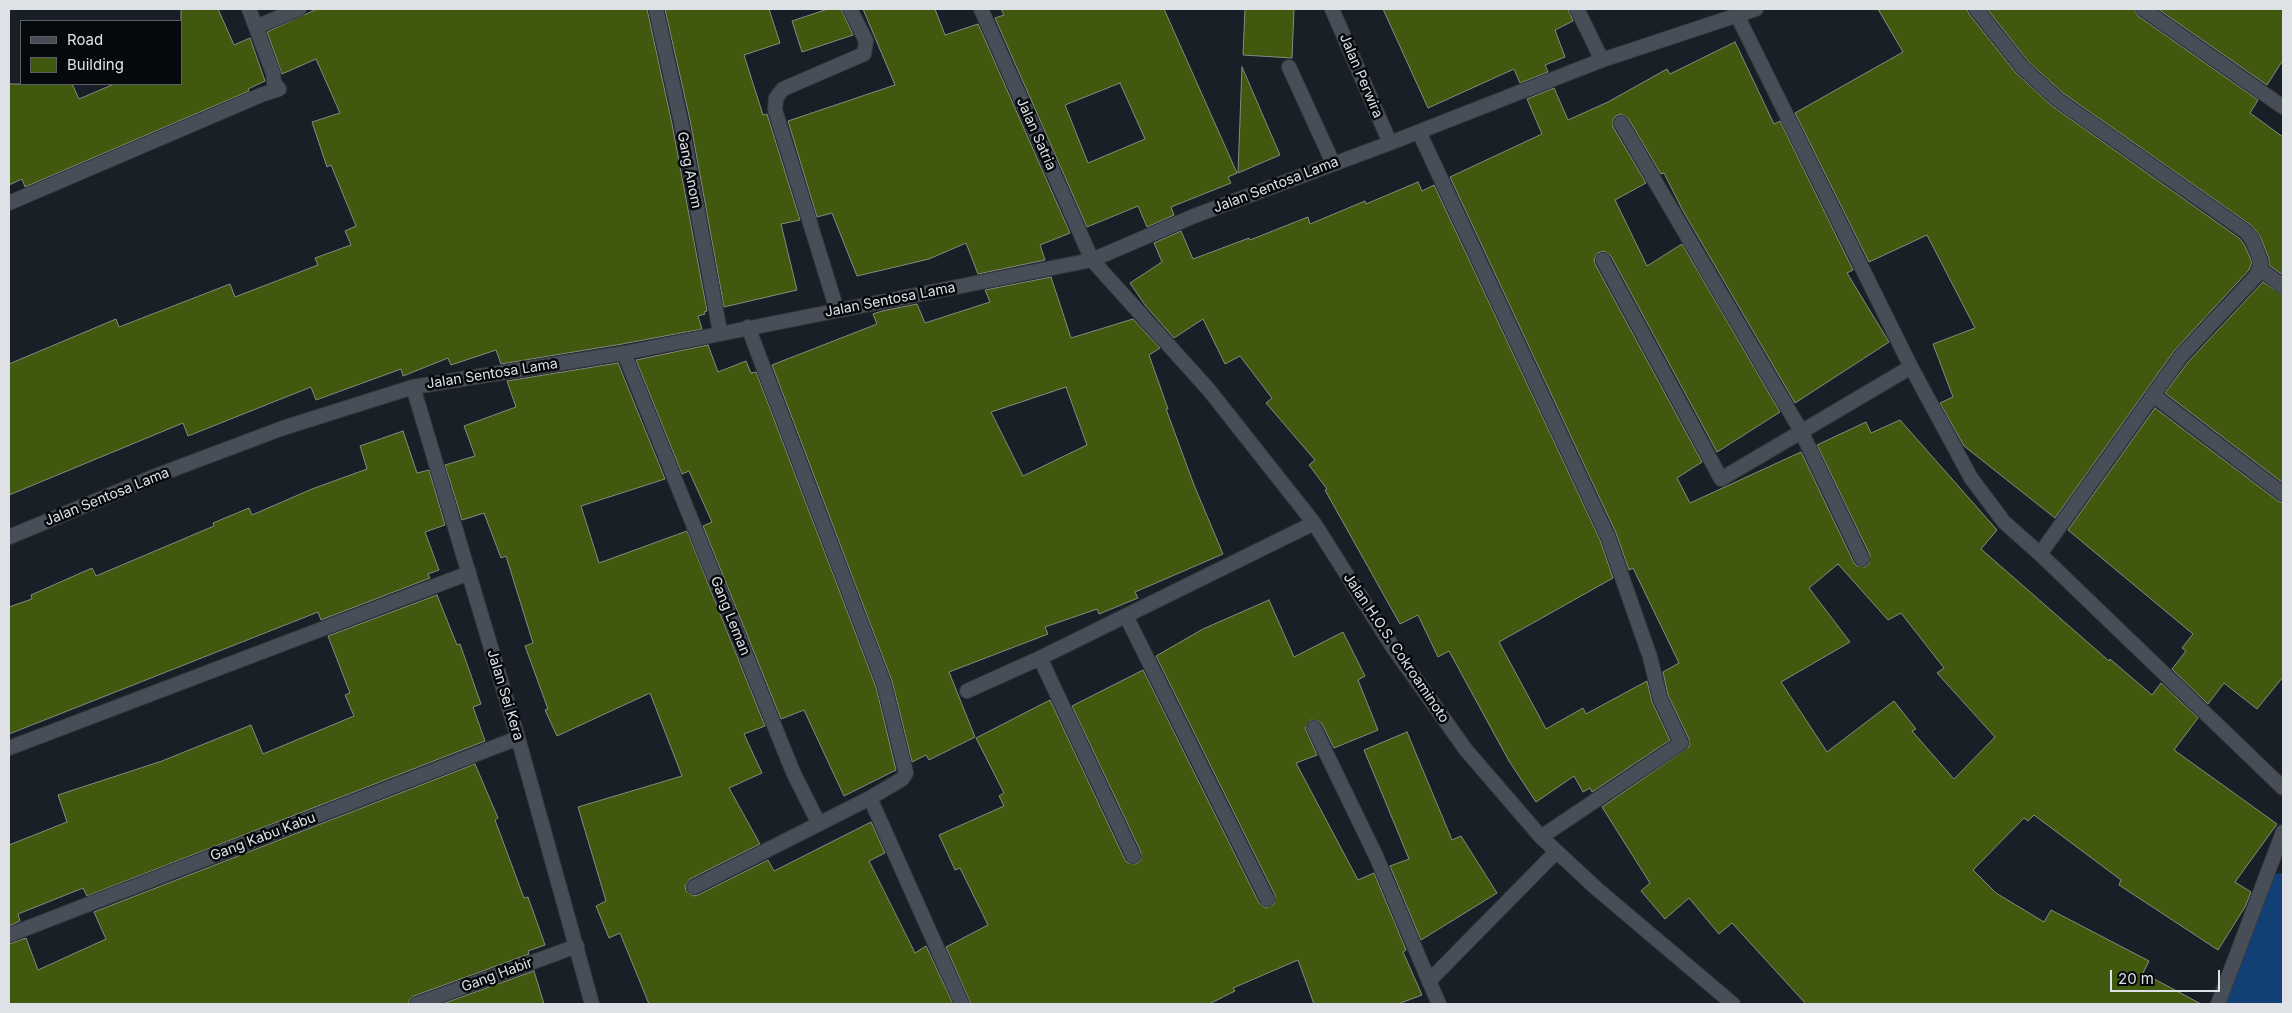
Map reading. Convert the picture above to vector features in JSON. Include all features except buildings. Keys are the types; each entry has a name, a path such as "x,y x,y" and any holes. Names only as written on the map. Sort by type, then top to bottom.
{"street":[{"path":"9,203 261,94 278,89 274,83 249,9"},
{"path":"256,27 299,9"},
{"name":"Gang Anom","path":"656,9 680,122 720,332"},
{"path":"837,310 776,110 776,98 783,89 864,54 866,41 850,9"},
{"name":"Jalan Satria","path":"981,9 1092,260"},
{"name":"Jalan Perwira","path":"1332,9 1390,143"},
{"path":"1576,9 1602,60"},
{"name":"Jalan Sentosa Lama","path":"9,537 158,475 282,428 413,387 624,353 720,332 1092,260 1194,216 1419,132 1602,60 1756,9"},
{"path":"1976,9 2023,68 2058,100 2245,231 2252,239 2260,256 2260,269 2257,275 2182,356 2040,554"},
{"path":"2143,9 2283,107"},
{"path":"1737,15 1911,367 1971,478 2004,522 2040,554 2283,788"},
{"path":"1290,67 1333,163"},
{"path":"1620,123 1801,431 1862,560"},
{"path":"1419,132 1608,537 1650,657 1660,698 1681,743 1541,838"},
{"name":"Jalan H.O.S. Cokroaminoto","path":"1092,260 1209,390 1314,523 1392,646 1466,750 1541,838 1733,1004"},
{"path":"1603,260 1721,479 1911,367"},
{"path":"2260,269 2283,286"},
{"path":"694,887 870,798 902,779 906,773 884,684 748,327"},
{"name":"Gang Leman","path":"624,353 793,772 819,824"},
{"name":"Jalan Sei Kera","path":"413,387 518,738 592,1004"},
{"path":"2153,395 2283,494"},
{"path":"967,691 1040,658 1314,523"},
{"path":"9,748 469,573"},
{"path":"1126,616 1267,899"},
{"path":"1040,658 1134,856"},
{"path":"1314,728 1376,856 1439,1004"},
{"name":"Gang Kabu Kabu","path":"9,935 518,738"},
{"path":"870,798 962,1004"},
{"path":"2218,1004 2283,832"},
{"path":"1429,981 1556,852"},
{"name":"Gang Habir","path":"417,1004 577,946"}],"waterway":[{"path":"2248,1004 2283,906"}]}
